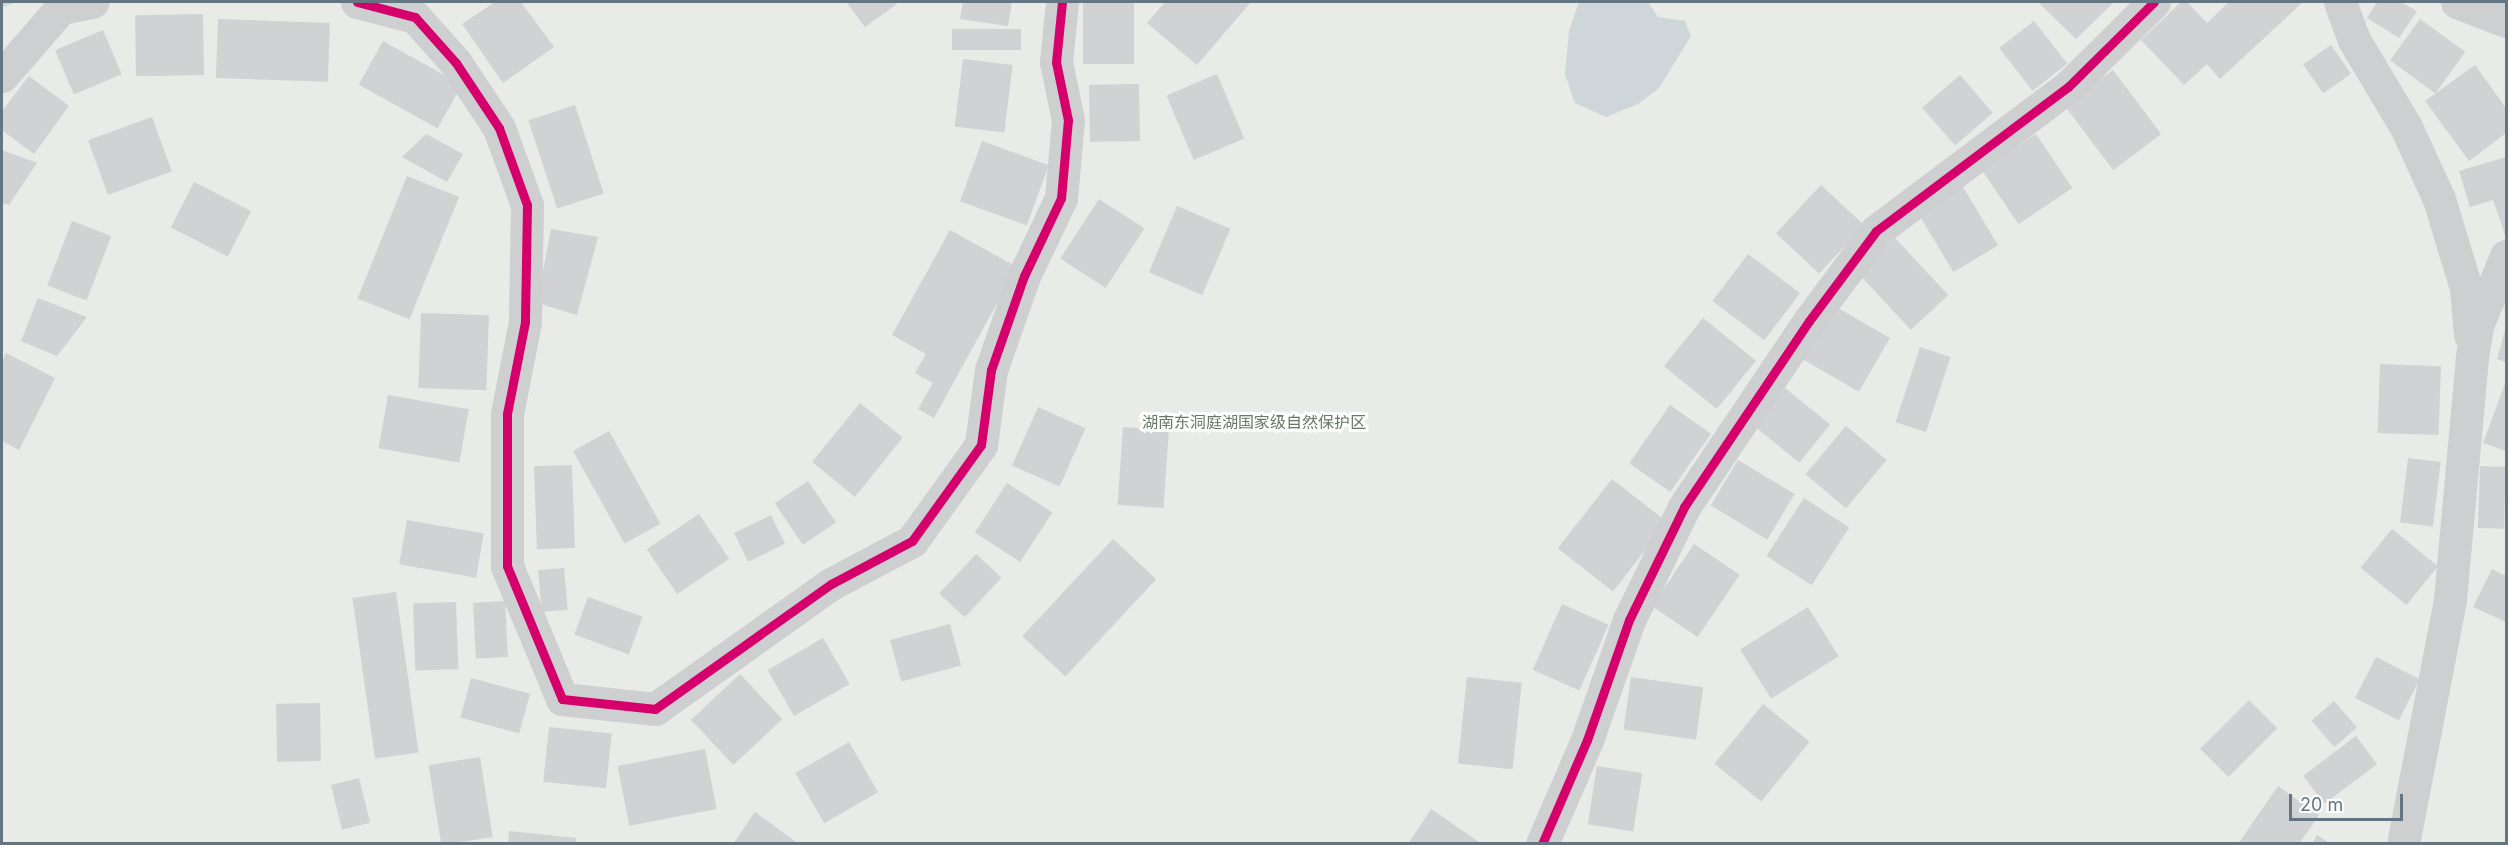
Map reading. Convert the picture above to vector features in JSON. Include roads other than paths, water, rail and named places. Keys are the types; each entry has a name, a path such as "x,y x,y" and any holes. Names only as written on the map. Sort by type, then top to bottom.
{"street":[{"path":"2,76 61,8 92,2"},
{"path":"357,2 415,17 456,63 499,128 527,205 525,322 507,414 507,566 562,699 655,709 831,584 912,541 981,445 991,369 1024,276 1061,198 1068,120 1056,62 1062,2"},
{"path":"1542,843 1559,828 1629,620 1684,507 1809,321 1876,231 2068,87 2154,2"},
{"path":"2340,2 2354,40 2406,127 2439,199 2466,288 2472,356"},
{"path":"2457,2 2506,21"},
{"path":"2403,843 2450,598 2472,356 2478,323 2506,256"}],"park label":[{"name":"湖南东洞庭湖国家级自然保护区","path":"1254,422"}]}
